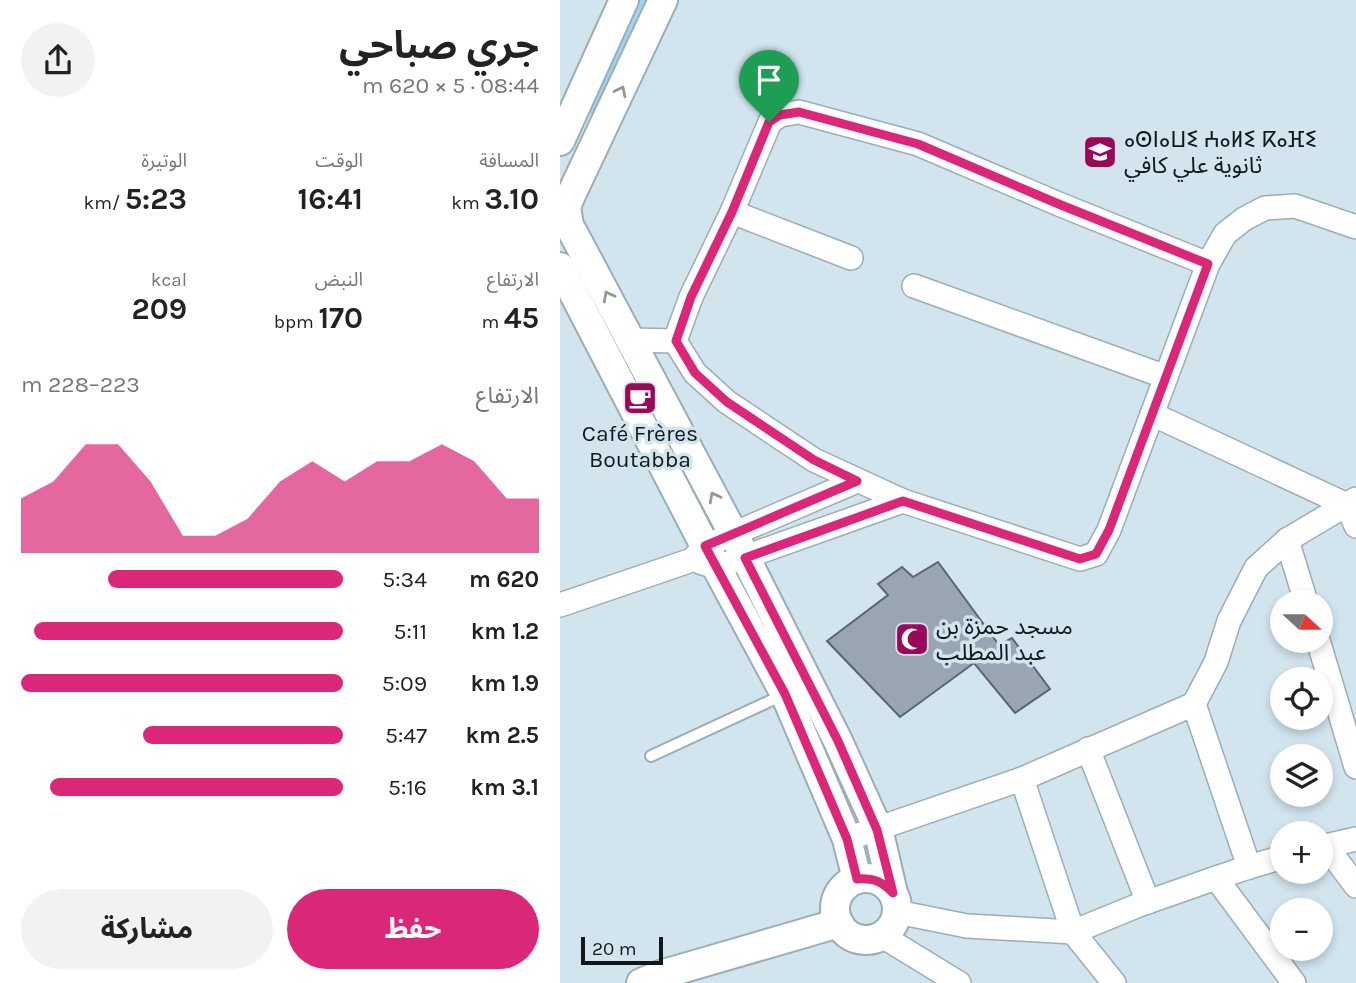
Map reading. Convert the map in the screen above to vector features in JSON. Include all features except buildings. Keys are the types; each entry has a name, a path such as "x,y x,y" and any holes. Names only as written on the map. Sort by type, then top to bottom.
{"street":[{"path":"560,141 624,0"},
{"path":"663,0 563,206 569,225 838,741 877,830 895,903 895,922 889,930 872,940 862,940 845,932 839,923 836,902 840,892 857,879 878,880 895,903 967,926 1073,932 1148,902 1270,861"},
{"path":"1208,264 918,144 799,112 780,115 769,122 732,212 691,297 676,341 695,373 727,402 814,460 903,501 1080,559 1096,554 1109,530 1208,264 1224,234 1265,208 1295,206 1356,227"},
{"path":"732,212 851,258"},
{"path":"560,267 705,558 785,694 847,839 857,879"},
{"path":"914,286 1166,377"},
{"path":"631,340 676,341"},
{"path":"1152,414 1352,502"},
{"path":"739,547 857,481"},
{"path":"560,606 739,547 903,501"},
{"path":"1352,502 1356,526"},
{"path":"847,839 1022,779 1194,704 1216,663 1229,621 1256,568 1287,540 1352,502"},
{"path":"1287,540 1302,590"},
{"path":"1322,653 1356,767"},
{"path":"1194,704 1249,867"},
{"path":"1088,749 1148,902"},
{"path":"1022,779 1073,932 1114,983"},
{"path":"1333,844 1356,839"},
{"path":"1333,857 1356,886"},
{"path":"1216,878 1294,983"},
{"path":"656,980 839,923"},
{"path":"881,936 959,983"}],"lane":[{"path":"651,757 785,694"}],"shaded area":[{"path":"640,0 652,0 593,115 587,111"}],"place":[{"name":"ⴰⵙⵏⴰⵡⵉ ⵄⴰⵍⵉ ⴽⴰⴼⵉ ثانوية علي كافي","path":"1100,152"},
{"name":"Café Frères Boutabba","path":"640,398"},
{"name":"مسجد حمزة بن عبد المطلب","path":"912,639"}],"route":[{"path":"799,112 918,144 1208,264 1109,530 1096,554 1080,559 903,501 745,558 838,741 877,830 893,893 878,880 857,879 847,839 785,694 705,546 857,481 814,460 727,402 695,373 676,341 691,297 732,212 769,122 780,115 799,112"}]}
